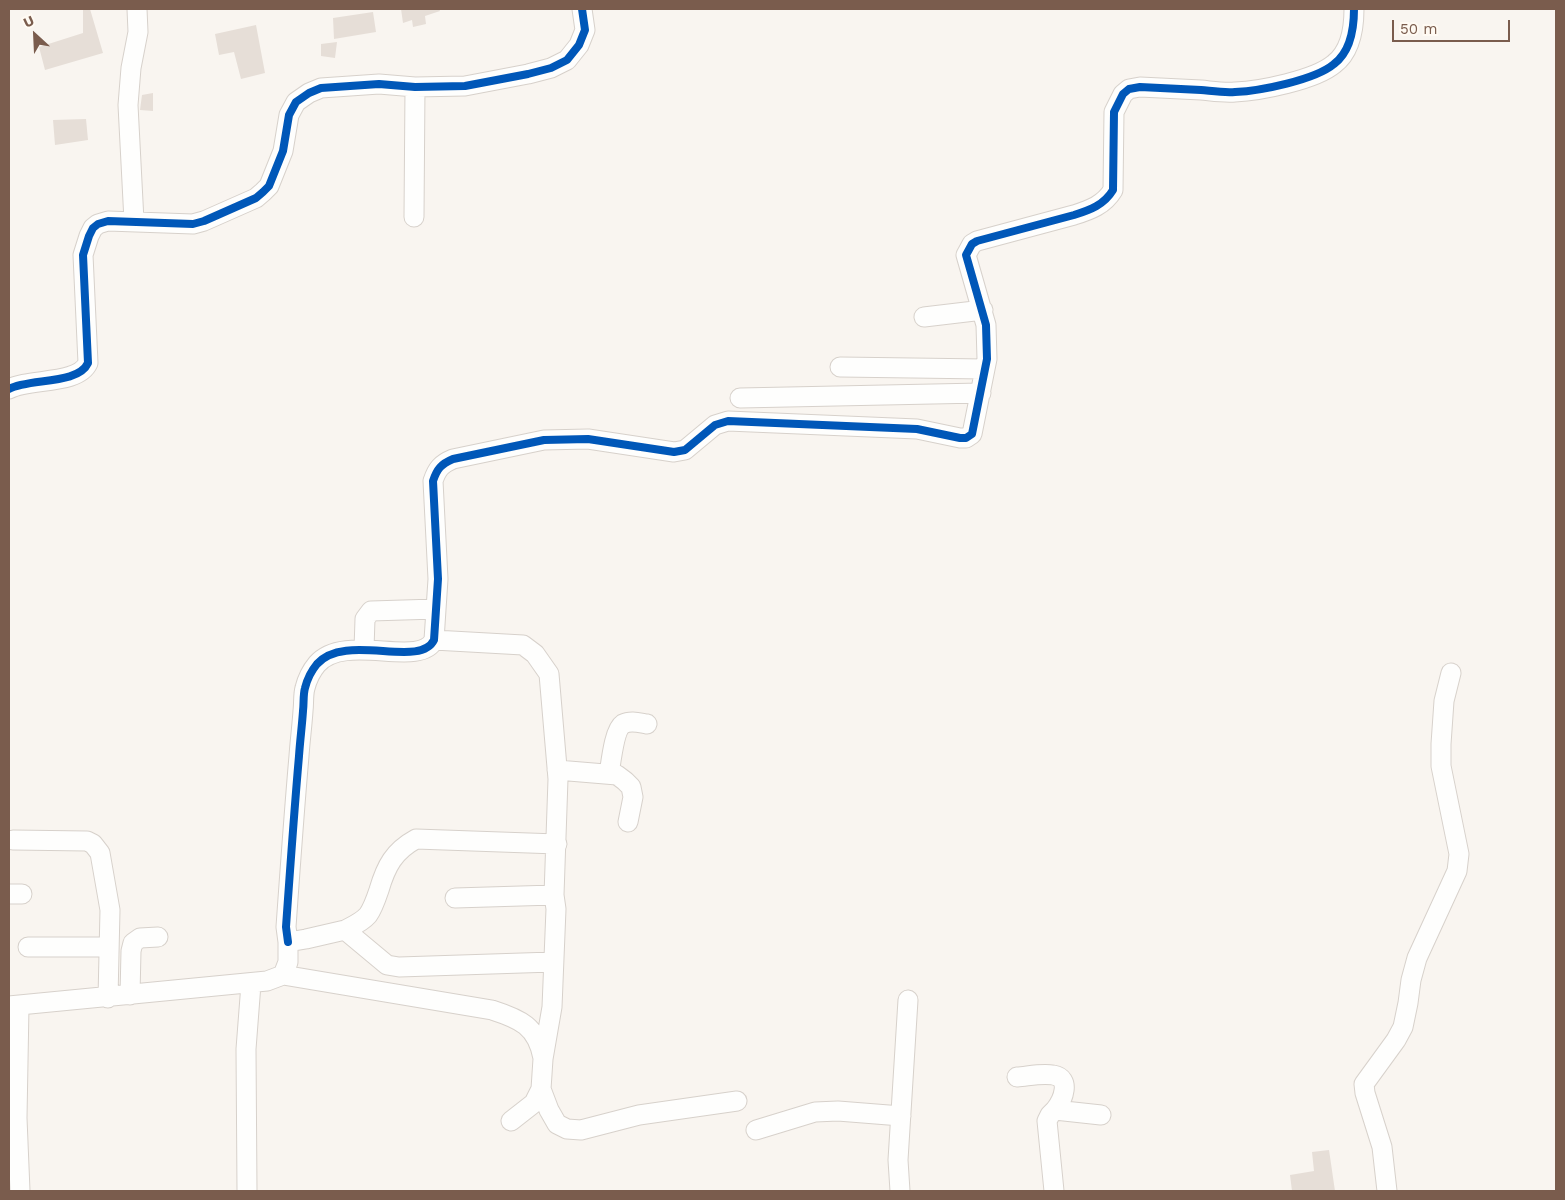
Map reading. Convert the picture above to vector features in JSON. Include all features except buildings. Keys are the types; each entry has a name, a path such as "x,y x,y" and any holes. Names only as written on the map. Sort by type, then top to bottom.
{"street":[{"path":"134,221 128,105 131,68 138,32 137,9"},
{"path":"9,389 32,382 61,379 86,369 88,363 83,255 89,236 98,224 108,221 194,224 256,198 269,186 283,150 289,115 296,102 315,90 378,84 415,87 465,86 551,68 567,60 580,45 584,30 582,9"},
{"path":"283,975 288,962 286,927 291,842 305,688 317,664 335,653 364,649 413,653 424,650 432,645 434,640 438,579 433,481 436,470 444,463 453,459 544,440 588,439 674,452 685,450 715,424 728,421 918,429 952,437 966,438 972,434 981,393 987,350 986,325 983,310 967,263 966,255 968,249 977,241 1074,216 1090,210 1108,198 1113,190 1114,112 1118,101 1129,90 1140,87 1235,92 1283,84 1316,75 1334,64 1343,55 1350,39 1354,9"},
{"path":"414,218 415,87"},
{"path":"924,317 983,310"},
{"path":"840,366 985,369"},
{"path":"740,398 981,393"},
{"path":"364,649 365,619 371,611 436,609"},
{"path":"434,640 523,645 535,654 549,674 557,770 554,895 556,909 552,1007 543,1060 541,1089 534,1103 511,1121"},
{"path":"1387,1191 1382,1147 1365,1093 1364,1084 1396,1040 1403,1027 1411,980 1417,958 1457,871 1459,854 1441,766 1444,701 1451,673"},
{"path":"609,774 618,731 624,724 634,722 647,724"},
{"path":"557,770 616,775 625,781 631,787 633,796 628,822"},
{"path":"288,942 345,930 368,916 396,853 405,844 416,838 556,844"},
{"path":"13,840 86,841 93,844 100,853 110,910 108,998"},
{"path":"455,898 554,895"},
{"path":"345,930 387,964 400,968 553,962"},
{"path":"130,996 131,951 133,943 140,938 158,937"},
{"path":"28,947 110,946"},
{"path":"20,1191 14,1006 251,984 283,975 483,1009 517,1018 530,1030 541,1046 543,1060"},
{"path":"247,1191 246,1049 251,984"},
{"path":"900,1191 898,1160 908,1000"},
{"path":"1017,1077 1048,1074 1055,1075 1064,1083 1065,1091 1060,1104 1047,1121 1054,1191"},
{"path":"541,1089 557,1124 567,1129 581,1130 639,1115 737,1101"},
{"path":"1055,1110 1101,1115"},
{"path":"756,1130 815,1112 901,1116"}],"cycle path":[{"path":"9,389 28,383 74,375 83,370 88,363 83,255 89,236 93,228 98,224 108,221 193,224 256,198 269,186 283,151 289,115 296,102 309,93 321,88 379,84 415,87 465,86 551,68 567,60 579,45 585,30 582,9"},
{"path":"288,942 286,927 304,691 317,664 329,655 345,651 363,650 414,651 426,648 434,640 438,579 433,481 442,465 453,459 544,440 588,439 674,452 685,450 715,425 728,421 917,429 966,438 972,434 987,359 986,325 966,255 972,244 977,241 1080,213 1091,209 1105,200 1113,190 1114,112 1123,94 1129,89 1140,87 1235,92 1272,87 1301,80 1325,70 1334,64 1344,53 1352,32 1354,9"}]}
